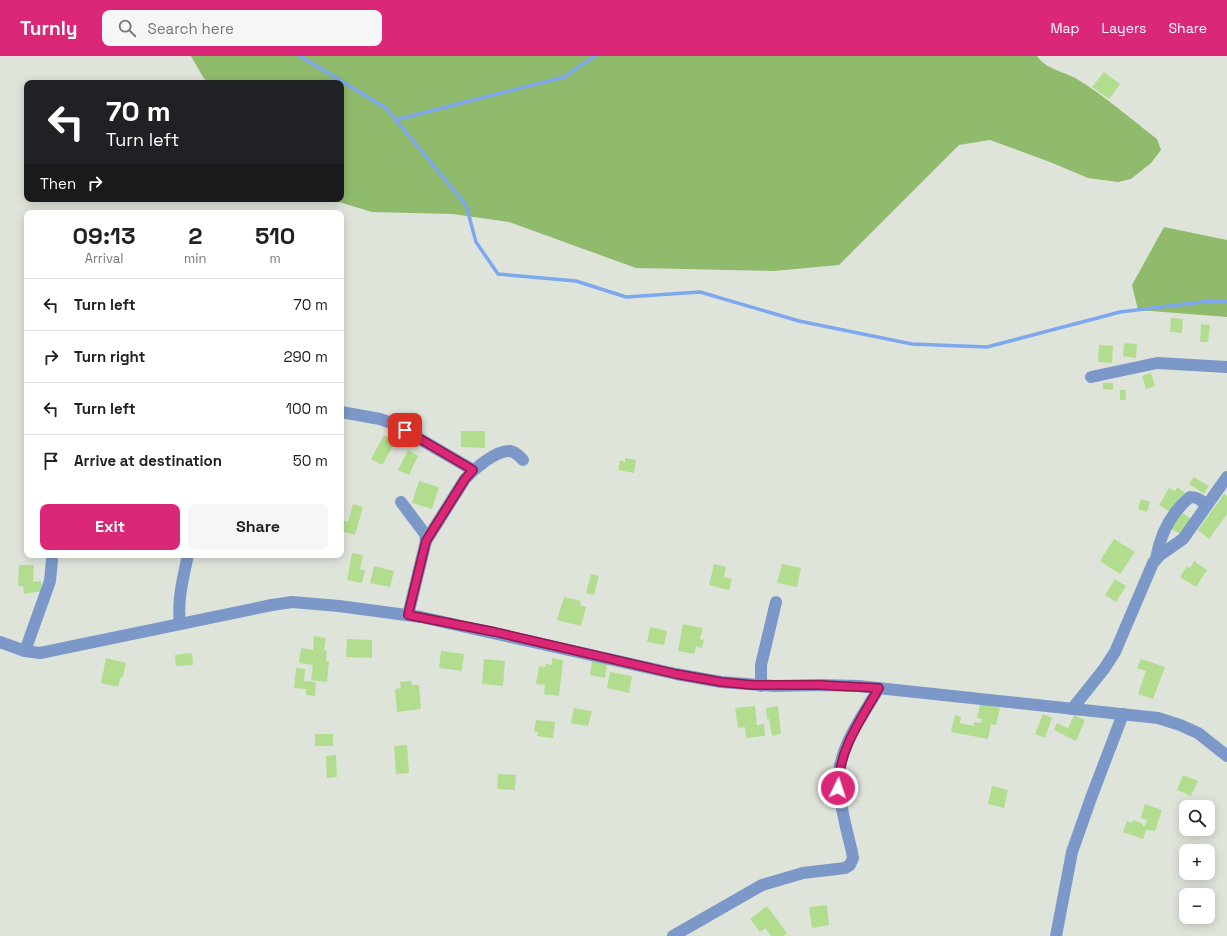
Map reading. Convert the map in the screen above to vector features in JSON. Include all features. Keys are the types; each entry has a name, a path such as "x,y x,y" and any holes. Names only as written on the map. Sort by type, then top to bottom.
{"street":[{"path":"1091,377 1157,363 1227,367"},
{"path":"344,413 380,419 394,424 473,470"},
{"path":"408,615 426,541 461,485 473,470 499,454 510,451 518,454 523,460"},
{"path":"1156,560 1165,551 1183,538 1227,477"},
{"path":"1072,709 1104,669 1115,652 1156,560 1161,539 1170,521 1183,503 1190,497 1196,497 1202,500 1206,506"},
{"path":"401,502 425,534 426,541"},
{"path":"180,624 178,611 187,558"},
{"path":"25,651 50,581 52,560"},
{"path":"761,686 761,665 776,602"},
{"path":"0,642 25,651 40,653 283,603 339,606 408,615 495,632 676,674 721,682 761,686 820,685 879,688 1158,718 1180,725 1198,734 1227,756"},
{"path":"673,936 762,885 803,873 845,868 850,864 853,858 838,788 839,772 844,752 879,688"},
{"path":"1056,936 1072,852 1090,798 1123,714"}],"green space":[{"path":"191,56 1037,56 1041,61 1056,70 1072,76 1108,100 1157,139 1161,150 1151,163 1131,179 1118,182 1088,178 990,140 959,145 839,265 774,271 636,268 509,222 453,214 372,212 339,202 344,202 344,80 206,80"},
{"path":"1164,227 1227,240 1227,317 1138,310 1132,285"}],"building":[{"path":"1104,72 1120,84 1109,99 1092,87"},
{"path":"1171,318 1183,319 1182,333 1170,332"},
{"path":"1201,324 1210,325 1208,342 1200,342"},
{"path":"1124,343 1137,344 1136,358 1123,356"},
{"path":"1099,345 1113,346 1112,363 1098,362"},
{"path":"1151,373 1155,386 1146,389 1142,376"},
{"path":"1103,383 1113,383 1113,390 1103,389"},
{"path":"1120,390 1126,390 1126,400 1120,400"},
{"path":"461,431 485,431 485,448 461,447"},
{"path":"384,435 396,441 382,465 371,459"},
{"path":"408,450 418,456 409,475 398,470"},
{"path":"625,458 636,460 634,473 618,470 620,460 625,462"},
{"path":"1194,477 1209,486 1204,494 1189,484"},
{"path":"419,481 439,487 432,509 412,503"},
{"path":"1177,487 1187,494 1181,503 1177,501 1170,512 1159,505 1169,488 1175,491"},
{"path":"1224,494 1227,496 1227,514 1209,539 1198,530"},
{"path":"1141,499 1150,502 1147,512 1138,509"},
{"path":"353,504 363,507 355,535 344,532 344,521 348,522"},
{"path":"1181,512 1192,519 1182,535 1171,529"},
{"path":"1114,539 1135,552 1120,574 1100,561"},
{"path":"352,553 363,555 360,570 365,570 362,583 347,580"},
{"path":"1194,561 1207,570 1196,587 1180,577 1187,566 1190,568"},
{"path":"714,564 726,567 724,577 732,579 729,590 709,585"},
{"path":"782,564 801,568 797,587 777,583"},
{"path":"19,565 34,565 33,582 41,581 42,591 24,594 23,586 18,586"},
{"path":"374,566 394,571 390,587 370,583"},
{"path":"591,574 599,576 594,595 586,593"},
{"path":"1115,579 1126,586 1116,602 1105,595"},
{"path":"564,597 581,601 580,605 586,607 581,626 557,620"},
{"path":"683,624 703,628 700,639 704,640 702,648 696,646 694,654 678,651"},
{"path":"650,627 667,631 664,645 647,642"},
{"path":"314,636 326,638 324,650 327,651 326,661 329,662 327,682 311,680 313,665 299,663 301,648 313,650"},
{"path":"347,639 372,640 372,658 346,657"},
{"path":"441,651 464,654 462,671 439,668"},
{"path":"192,653 193,665 176,666 175,655"},
{"path":"106,658 126,663 123,677 121,677 118,687 101,683"},
{"path":"552,658 563,660 559,696 544,694 545,685 536,684 539,666 545,667 546,664 552,665"},
{"path":"484,659 505,661 503,686 482,684"},
{"path":"1141,659 1165,667 1153,699 1138,694 1146,671 1137,668"},
{"path":"592,661 607,664 605,678 590,675"},
{"path":"296,668 305,669 304,681 316,682 315,696 306,695 306,689 294,688"},
{"path":"610,672 632,676 629,693 607,688"},
{"path":"411,681 412,685 419,685 421,709 397,712 395,689 401,688 400,682"},
{"path":"980,704 1000,708 996,725 991,724 988,739 951,732 955,715 961,717 960,723 974,726 974,722 981,723 982,719 977,718"},
{"path":"755,706 757,725 764,724 765,736 746,738 745,727 738,728 735,708"},
{"path":"778,706 781,734 772,736 769,719 767,719 766,708"},
{"path":"574,708 592,711 588,726 571,723"},
{"path":"1043,714 1052,718 1045,738 1035,734"},
{"path":"1074,715 1085,720 1076,741 1054,730 1057,723 1068,728"},
{"path":"536,720 555,722 553,738 537,736 538,732 534,731"},
{"path":"315,734 333,734 333,746 315,746"},
{"path":"407,745 409,773 396,774 394,746"},
{"path":"336,755 337,777 327,778 326,756"},
{"path":"498,774 516,775 515,790 497,789"},
{"path":"1183,775 1198,781 1191,796 1177,790"},
{"path":"992,786 1008,790 1004,808 988,804"},
{"path":"1145,804 1162,810 1155,831 1146,830 1143,839 1123,832 1127,821 1132,823 1133,820 1145,826 1147,820 1141,818"},
{"path":"827,905 829,925 812,928 809,907"},
{"path":"767,906 787,933 783,936 771,936 765,928 760,932 750,919"}],"waterway":[{"path":"300,56 340,80"},
{"path":"395,120 564,77 595,56"},
{"path":"344,83 386,108 466,205 476,242 498,274 576,281 626,297 700,292 799,321 912,344 987,347 1120,312 1211,301 1227,302"}],"route":[{"path":"405,430 473,470 465,479 443,512 426,541 408,615 495,632 676,674 721,682 744,685 820,685 879,688 844,752 839,772 838,788"}]}
